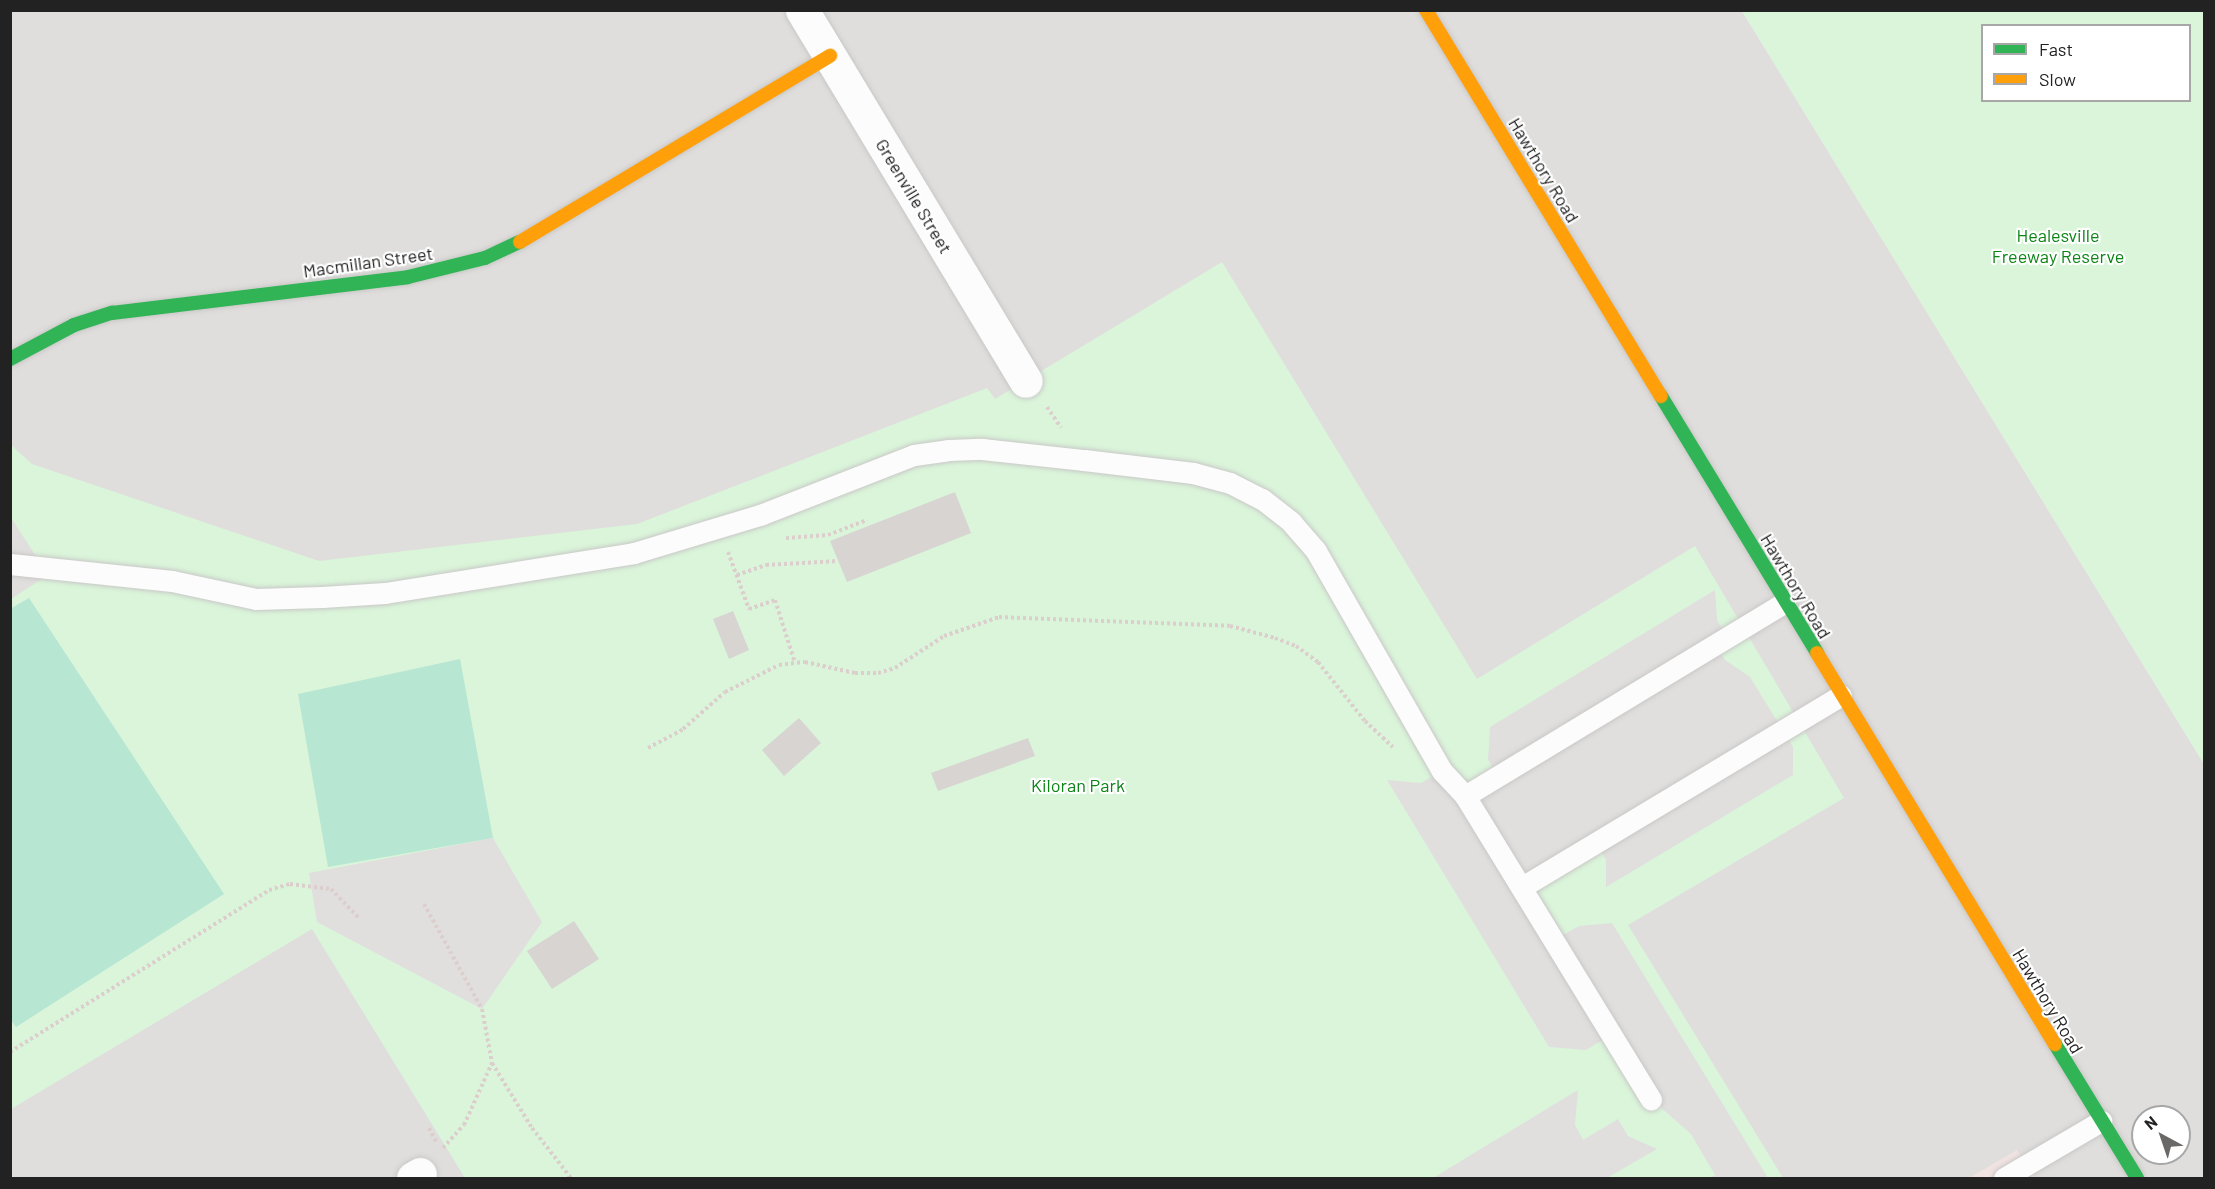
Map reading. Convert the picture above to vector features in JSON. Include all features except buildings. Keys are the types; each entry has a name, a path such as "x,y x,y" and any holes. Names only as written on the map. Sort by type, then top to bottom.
{"main road":[{"name":"Hawthory Road","path":"1426,10 2137,1179"},
{"name":"Macmillan Street","path":"12,356 74,325 112,313 408,278 485,258 520,242 830,56"}],"street":[{"name":"Greenville Street","path":"802,10 1026,381"}],"lane":[{"path":"10,564 172,581 256,599 385,592 634,553 760,515 914,455 982,449 1193,472 1230,483 1263,499 1292,522 1345,598 1442,771 1465,796 1651,1099"},
{"path":"1465,796 1785,602"},
{"path":"1522,887 1841,695"},
{"path":"2004,1179 2101,1121"}],"path":[{"path":"1026,381 1084,460"},
{"path":"782,538 828,535 867,520"},
{"path":"728,550 749,609 775,600 795,663"},
{"path":"737,575 766,565 838,561"},
{"path":"648,748 683,729 725,692 752,676 778,665 795,663 878,674 895,668 944,636 999,617 1230,626 1296,646 1330,675 1386,741 1415,763 1442,771"},
{"path":"10,1052 269,891 290,884 331,889 358,917"},
{"path":"424,904 482,1009 492,1063 532,1128 571,1179"},
{"path":"429,1128 441,1150 464,1125 492,1063"}],"shaded area":[{"path":"10,11 1742,11 2204,764 2204,1178 11,1178"},
{"path":"10,516 48,575 11,599 10,599"},
{"path":"1715,590 1717,620 1727,637 1716,645 1725,660 1750,677 1793,747 1793,775 1606,887 1606,860 1596,842 1522,888 1554,940 1579,926 1612,923 1768,1178 1710,1178 1715,1175 1691,1134 1651,1099 1612,1034 1586,1050 1549,1047 1387,780 1421,783 1442,771 1465,796 1498,776 1488,760 1490,727"},
{"path":"493,838 542,922 482,1009 317,922 309,873"},
{"path":"1578,1090 1575,1125 1583,1140 1618,1119 1628,1136 1657,1149 1607,1178 1433,1178"},
{"path":"2017,1150 2035,1178 1969,1178"}],"green space":[{"name":"Healesville Freeway Reserve","path":"1742,11 2204,11 2204,764"},
{"name":"Kiloran Park","path":"1222,262 1477,679 1695,546 1844,798 1628,925 1783,1178 465,1178 312,929 11,1109 10,444 32,464 319,561 637,524 987,388 995,399"},
{"path":"29,598 224,894 16,1027 10,1019 10,609"},
{"path":"460,659 493,838 328,867 298,694"}],"traffic: fast":[{"path":"10,359 74,325 112,313 408,277 485,258 520,242"},
{"path":"1661,396 1817,653"},
{"path":"2055,1044 2137,1178"}],"traffic: slow":[{"path":"1426,10 1661,396"},
{"path":"520,242 830,56"},
{"path":"1817,653 2055,1044"}]}
